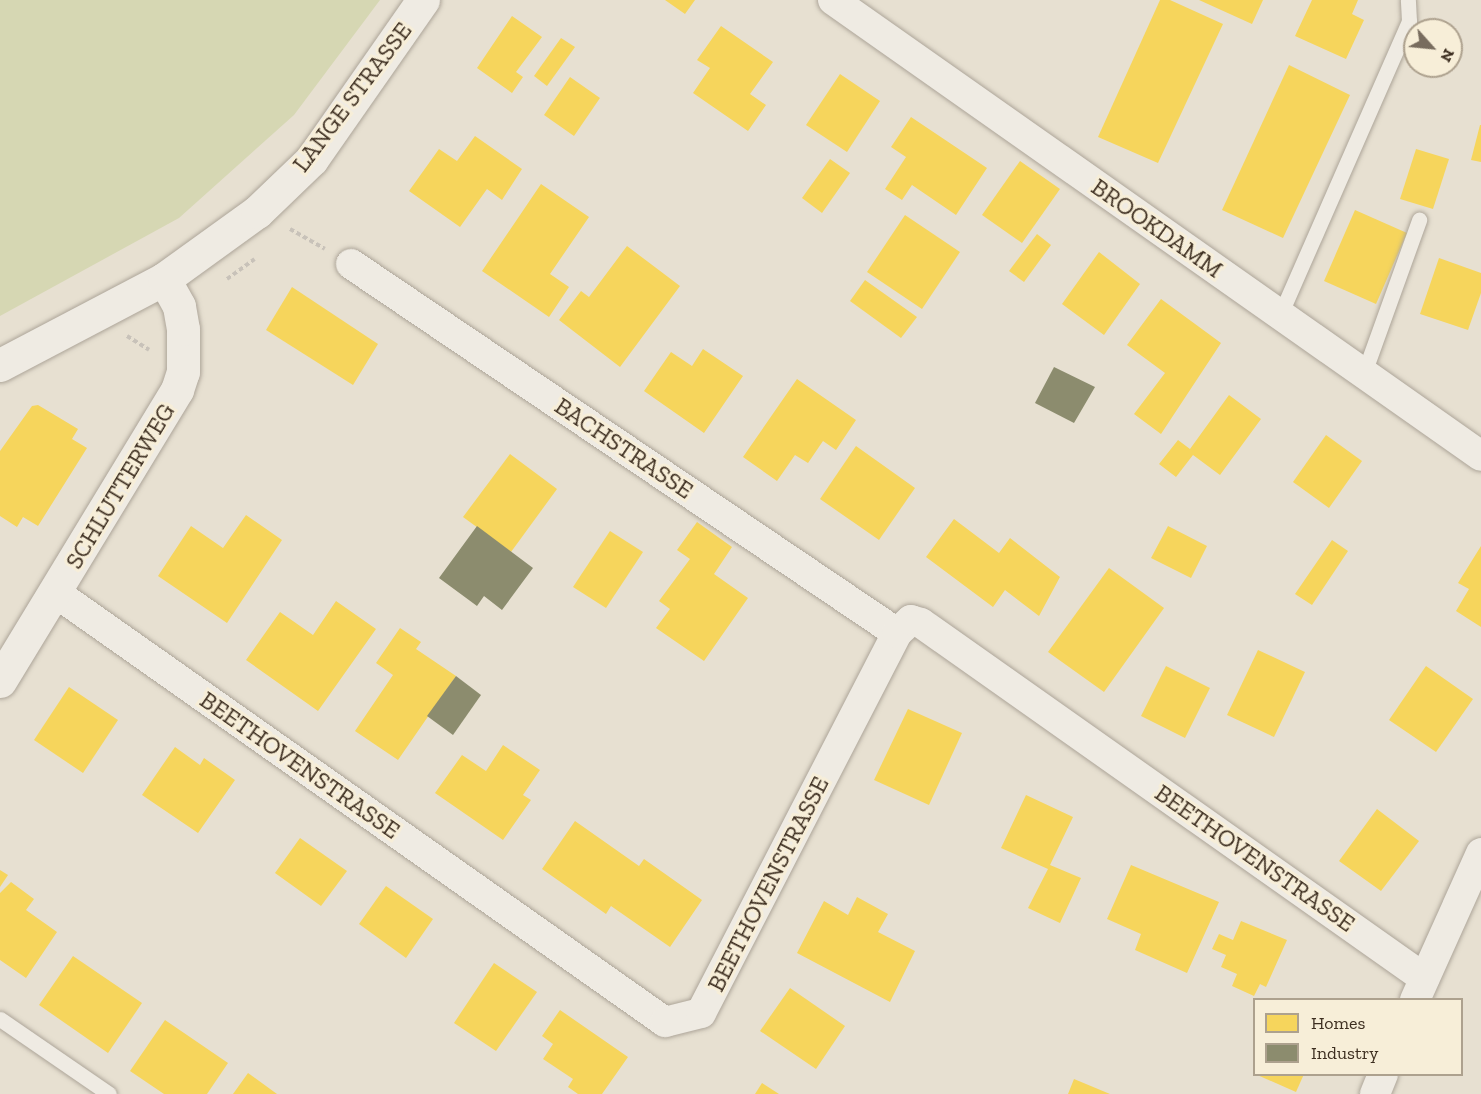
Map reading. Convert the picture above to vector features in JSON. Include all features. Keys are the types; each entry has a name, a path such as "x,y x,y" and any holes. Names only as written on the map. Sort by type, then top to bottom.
{"street":[{"name":"LANGE STRASSE","path":"0,365 164,279 257,212 312,159 423,0"},
{"name":"BROOKDAMM","path":"843,3 1481,456"},
{"name":"BACHSTRASSE","path":"351,264 897,633"},
{"name":"SCHLUTTERWEG","path":"0,681 149,440 183,372 179,306 164,279"},
{"name":"BEETHOVENSTRASSE","path":"56,593 665,1022 701,1013 897,633 911,620 921,623 1420,989"},
{"path":"1420,989 1481,853"},
{"path":"1375,1094 1382,1076"}],"lane":[{"path":"1280,315 1409,21 1408,0"},
{"path":"1364,373 1419,220"},
{"path":"0,1019 110,1094"}],"path":[{"path":"290,228 351,264"}],"green space":[{"path":"0,0 380,0 294,115 179,218 0,316"}],"building: Homes":[{"path":"665,0 695,0 685,14"},
{"path":"1160,0 1170,0 1223,24 1158,163 1098,137"},
{"path":"1199,0 1263,0 1252,24"},
{"path":"1312,0 1358,0 1352,14 1364,20 1346,59 1295,36"},
{"path":"512,16 542,37 516,72 523,77 512,93 477,68"},
{"path":"721,26 773,62 750,94 766,105 748,131 693,93 710,68 697,60"},
{"path":"561,38 575,47 547,86 534,76"},
{"path":"1289,65 1350,95 1283,238 1222,210"},
{"path":"840,74 880,101 847,152 806,125"},
{"path":"570,77 600,98 574,136 544,115"},
{"path":"911,117 987,168 956,215 912,185 902,200 885,189 906,157 891,147"},
{"path":"1481,125 1481,162 1471,160"},
{"path":"475,136 522,169 502,200 487,189 460,227 409,191 439,149 457,161"},
{"path":"1416,149 1449,159 1433,209 1400,199"},
{"path":"830,159 850,173 822,213 802,198"},
{"path":"1020,161 1060,189 1022,243 982,215"},
{"path":"541,184 589,217 550,274 569,287 549,317 482,271"},
{"path":"1355,210 1407,233 1376,304 1324,281"},
{"path":"905,215 960,252 922,309 867,272"},
{"path":"1037,234 1051,245 1024,282 1009,271"},
{"path":"627,246 680,286 620,367 559,320 581,291 589,297"},
{"path":"1099,252 1140,284 1104,335 1062,304"},
{"path":"1439,258 1481,273 1481,293 1468,330 1420,314"},
{"path":"865,280 917,317 901,338 850,301"},
{"path":"292,287 378,344 353,385 266,330"},
{"path":"1161,299 1221,343 1161,434 1134,414 1165,373 1127,345"},
{"path":"703,349 743,376 704,433 644,391 671,352 692,366"},
{"path":"797,379 856,420 836,450 823,441 808,463 795,455 777,481 743,457"},
{"path":"1229,395 1261,419 1220,475 1193,455 1176,477 1159,464 1178,440 1190,449"},
{"path":"38,405 78,429 72,439 87,448 38,526 23,517 17,527 0,516 0,451 32,406"},
{"path":"1326,435 1362,461 1329,508 1293,482"},
{"path":"856,446 915,488 879,540 820,499"},
{"path":"510,454 557,489 511,552 463,517"},
{"path":"246,515 282,540 227,623 158,576 191,526 223,548"},
{"path":"954,519 999,553 1010,538 1060,577 1039,616 1005,590 993,607 926,557"},
{"path":"697,522 732,547 714,574 748,598 704,661 656,628 670,609 659,601 690,559 677,550"},
{"path":"1168,526 1207,546 1191,578 1151,558"},
{"path":"610,531 643,552 606,608 573,587"},
{"path":"1332,540 1348,551 1312,605 1295,594"},
{"path":"1481,546 1481,627 1456,611 1469,589 1458,583"},
{"path":"1109,568 1164,608 1104,692 1048,652"},
{"path":"336,601 376,629 318,711 246,660 280,612 313,635"},
{"path":"400,628 421,642 416,649 456,676 398,760 355,731 393,675 376,663"},
{"path":"1258,650 1305,672 1274,737 1227,715"},
{"path":"1166,666 1210,688 1185,738 1141,716"},
{"path":"1426,666 1473,699 1436,752 1389,720"},
{"path":"69,687 118,720 83,773 34,740"},
{"path":"908,709 962,733 929,805 874,780"},
{"path":"503,745 540,770 523,795 531,800 503,840 435,793 462,755 486,771"},
{"path":"175,747 200,765 204,758 235,780 198,833 142,795"},
{"path":"1026,795 1073,817 1050,865 1081,878 1060,923 1028,908 1048,869 1001,848"},
{"path":"1377,809 1419,841 1381,891 1339,861"},
{"path":"575,821 639,866 644,859 702,900 670,947 611,906 606,914 542,869"},
{"path":"300,838 347,871 321,906 275,873"},
{"path":"1131,865 1219,902 1187,973 1135,950 1141,934 1107,919"},
{"path":"0,870 8,875 0,887"},
{"path":"11,882 34,899 26,910 57,932 26,978 0,960 0,893"},
{"path":"386,886 433,919 406,958 359,924"},
{"path":"857,897 888,914 878,932 915,951 890,1002 797,953 824,901 848,915"},
{"path":"1241,921 1287,940 1266,987 1260,984 1254,996 1232,986 1237,974 1221,967 1226,955 1212,949 1219,934 1233,940"},
{"path":"73,956 142,1003 108,1053 39,1005"},
{"path":"494,963 537,992 496,1051 454,1023"},
{"path":"790,988 845,1026 816,1069 760,1031"},
{"path":"560,1010 628,1057 602,1094 578,1094 568,1087 573,1079 543,1059 553,1044 542,1036"},
{"path":"165,1020 228,1063 207,1094 164,1094 130,1071"},
{"path":"248,1073 277,1094 233,1094"},
{"path":"1260,1076 1303,1076 1296,1092"},
{"path":"1074,1079 1110,1094 1068,1094"},
{"path":"762,1083 779,1094 755,1094"}],"building: Industry":[{"path":"1054,367 1095,387 1074,423 1035,403"},
{"path":"477,526 533,568 502,610 484,596 477,606 439,578"},
{"path":"456,676 481,695 453,735 427,716"}]}
